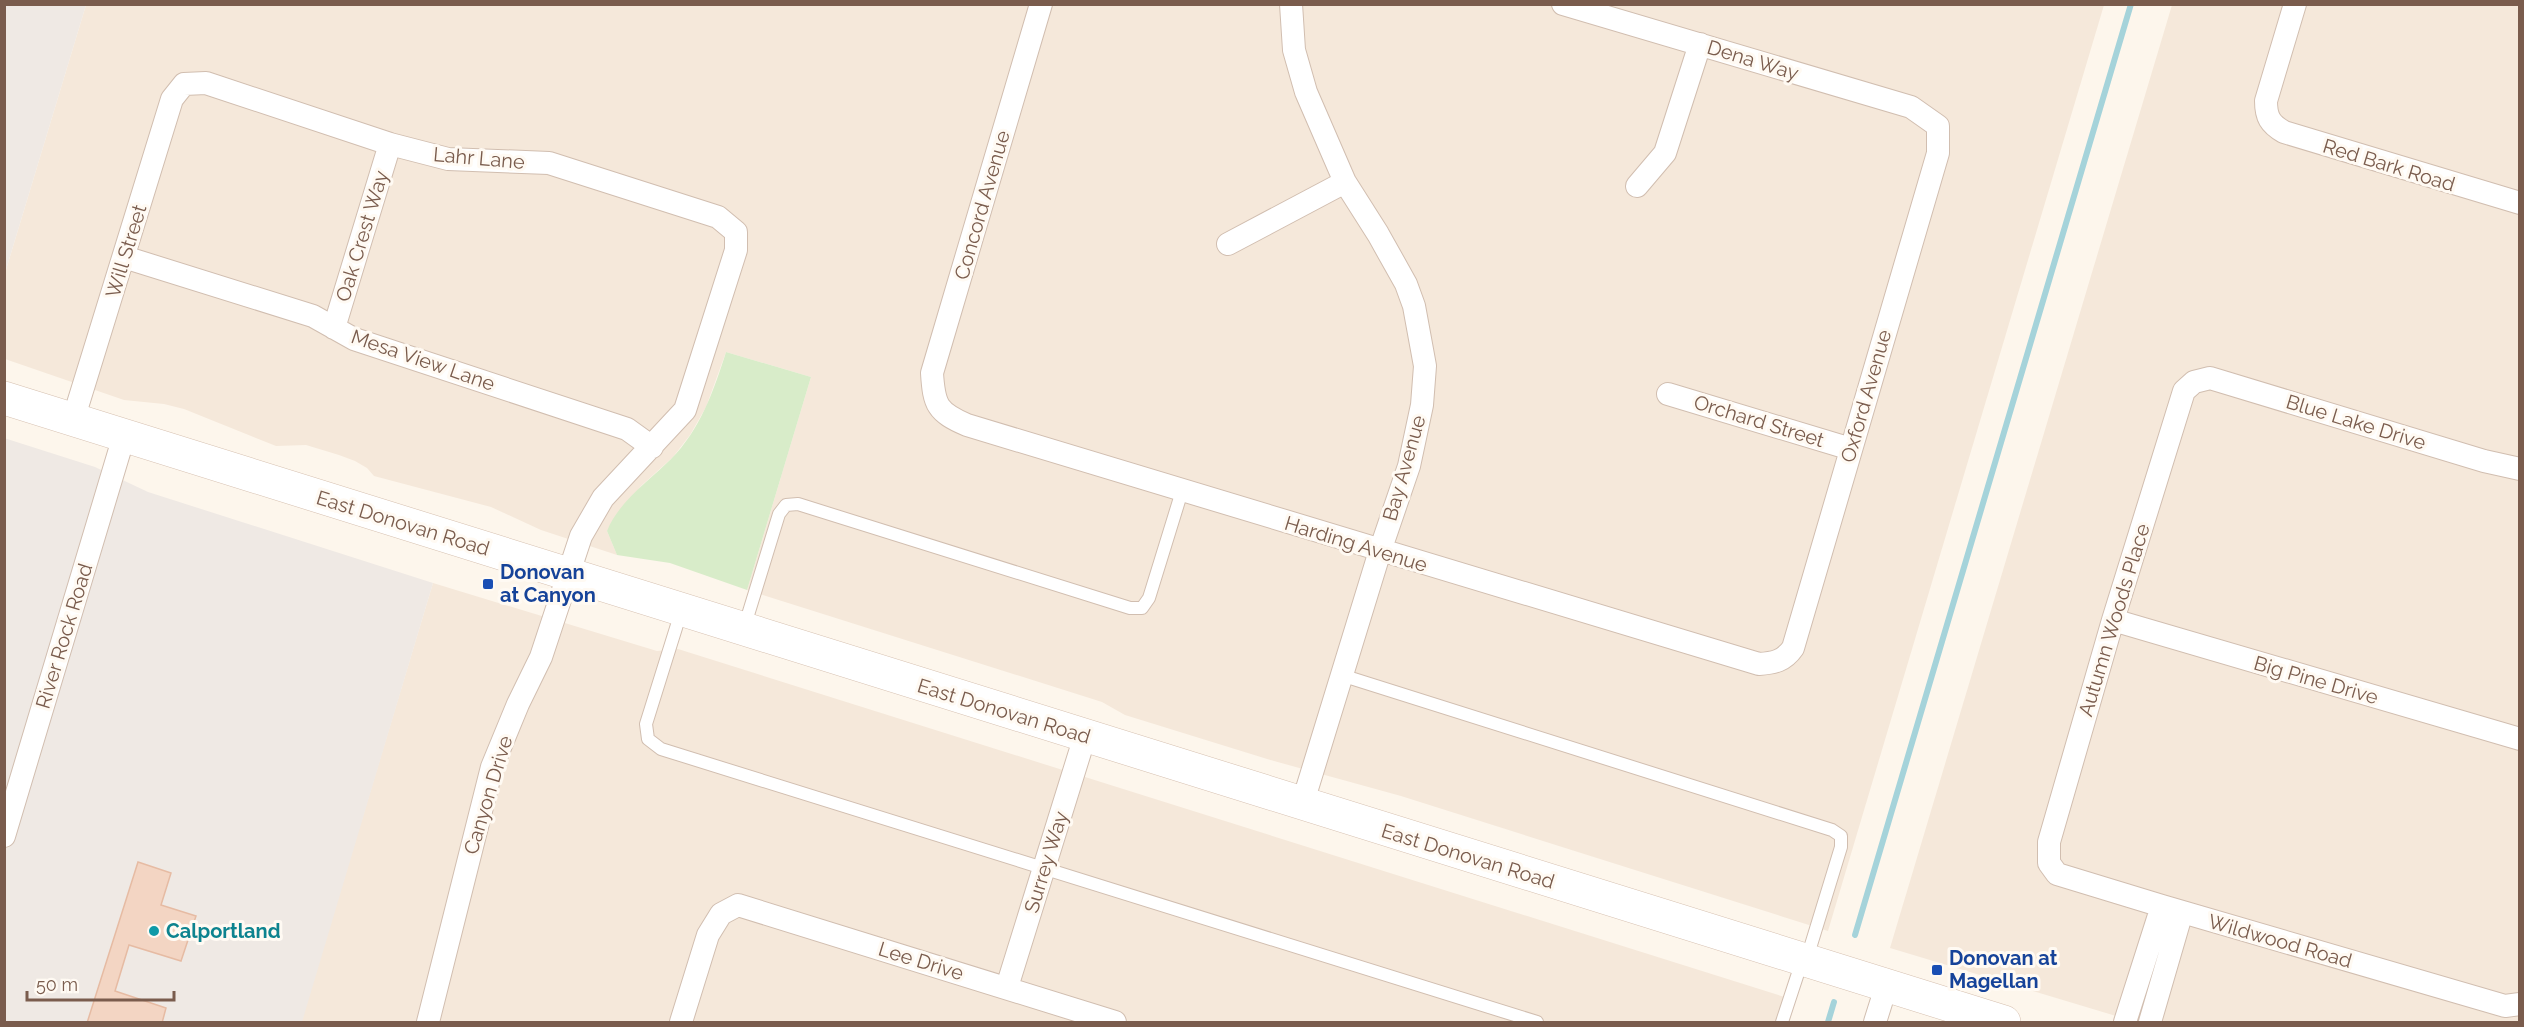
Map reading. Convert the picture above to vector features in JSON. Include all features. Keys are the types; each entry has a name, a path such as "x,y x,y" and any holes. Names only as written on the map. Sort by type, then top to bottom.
{"street":[{"name":"Concord Avenue","path":"937,407 933,393 932,373 1041,4"},
{"name":"Bay Avenue","path":"1291,4 1294,50 1306,93 1345,182 1406,284 1414,306 1425,366 1422,405 1409,466 1380,551 1302,804"},
{"name":"Red Bark Road","path":"2295,4 2266,101 2266,115 2272,125 2284,132 2520,203"},
{"name":"Dena Way","path":"1577,6 1911,107 1938,126"},
{"path":"1637,186 1665,153 1700,44"},
{"name":"Lahr Lane","path":"184,84 206,83 390,144 448,159 549,163 718,217 736,232"},
{"name":"Will Street","path":"73,420 172,99 184,84"},
{"name":"Oxford Avenue","path":"1781,660 1792,648 1851,449 1938,153 1938,126"},
{"name":"Oak Crest Way","path":"334,328 390,144"},
{"path":"1228,244 1345,182"},
{"name":"Canyon Drive","path":"428,1023 492,767 518,704 541,657 581,536 603,498 685,410 736,250 736,232"},
{"name":"Mesa View Lane","path":"124,257 313,316 354,339 627,429 651,447"},
{"name":"Blue Lake Drive","path":"2194,382 2210,378 2520,470"},
{"name":"Autumn Woods Place","path":"2049,863 2049,842 2113,620 2184,392 2194,382"},
{"name":"Orchard Street","path":"1668,394 1851,449"},
{"name":"East Donovan Road","path":"4,398 2004,1023"},
{"name":"Harding Avenue","path":"937,407 949,417 967,425 1380,551 1759,664 1781,660"},
{"name":"River Rock Road","path":"4,836 124,436"},
{"name":"Big Pine Drive","path":"2113,620 2520,739"},
{"name":"Surrey Way","path":"1007,987 1085,736"},
{"name":"Wildwood Road","path":"2049,863 2057,874 2172,909 2505,1006 2518,1004"},
{"name":"Lee Drive","path":"681,1023 708,935 726,910 738,905 1007,987 1115,1023"},
{"path":"2125,1023 2172,909"},
{"path":"2150,1023 2172,909"},
{"path":"1875,1023 1886,987"}],"lane":[{"path":"743,630 779,514 786,506 798,504 1130,608 1142,608 1149,598 1182,491"},
{"path":"681,610 646,724 648,739 662,749 1537,1023"},
{"path":"1341,675 1832,830 1841,836 1841,847 1782,1023"}],"shaded area":[{"path":"4,5 86,5 5,273"},
{"path":"86,5 2104,5 1828,931 1401,796 1274,761 1125,715 1102,702 747,590 811,377 726,352 706,407 690,435 673,457 641,486 607,531 617,555 541,530 491,507 374,476 367,468 339,455 306,445 276,446 184,409 164,404 124,400 5,359 5,273"},
{"path":"2172,5 2519,5 2519,1022 2136,1022 1890,948"},
{"path":"4,438 95,467 148,492 433,583 302,1022 5,1022"},
{"path":"433,583 657,651 678,649 1794,1000 1788,1022 301,1022"}],"green space":[{"path":"726,352 811,377 747,590 670,563 617,555 607,531 619,510 671,459 690,435 705,409"}],"building":[{"name":"Calportland","path":"138,862 171,873 161,905 196,916 181,961 129,945 115,991 166,1008 162,1023 87,1023"}],"waterway":[{"path":"1855,935 2131,4"},
{"path":"1828,1022 1834,1002"}],"place":[{"name":"Donovan at Canyon","path":"488,584"},
{"name":"Calportland","path":"154,931"},
{"name":"Donovan at Magellan","path":"1937,970"}]}
